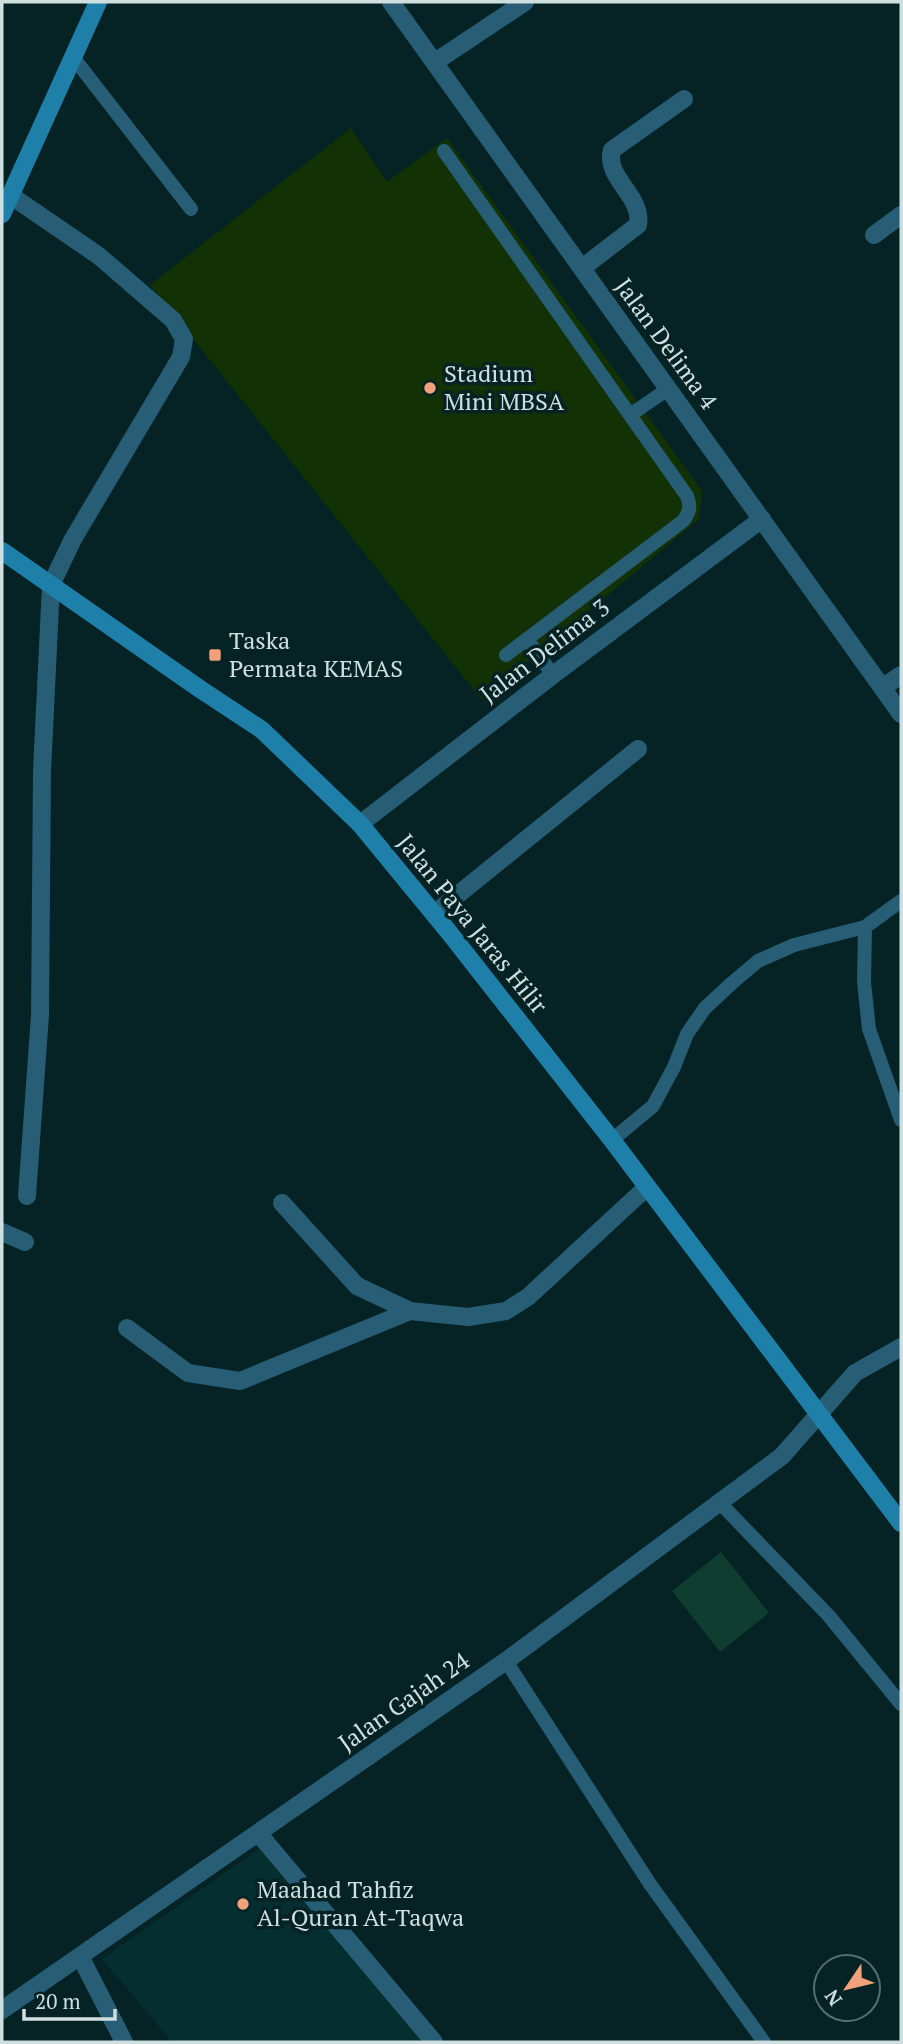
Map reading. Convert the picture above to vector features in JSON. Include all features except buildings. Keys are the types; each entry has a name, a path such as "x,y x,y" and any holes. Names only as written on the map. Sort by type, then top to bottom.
{"street":[{"path":"2,214 98,2"},
{"name":"Jalan Delima 4","path":"391,2 901,714"},
{"path":"435,62 525,2"},
{"path":"582,268 638,225 638,208 611,165 612,150 684,99"},
{"path":"10,195 99,256 173,320 184,339 181,357 73,539 51,585 42,771 40,1015 27,1195"},
{"path":"874,235 901,215"},
{"name":"Jalan Delima 3","path":"360,824 762,519"},
{"name":"Jalan Paya Jaras Hilir","path":"2,551 262,730 360,824 612,1140 901,1523"},
{"path":"882,688 901,675"},
{"path":"434,914 638,749"},
{"path":"282,1203 357,1286 410,1311 468,1317 506,1311 528,1297 647,1187"},
{"path":"2,1231 25,1242"},
{"path":"127,1328 188,1373 240,1381 410,1311"},
{"name":"Jalan Gajah 24","path":"2,2010 506,1661 782,1456 855,1373 901,1347"},
{"path":"258,1833 434,2042"},
{"path":"80,1956 124,2042"}],"lane":[{"path":"73,57 191,209"},
{"path":"444,151 687,496 690,504 689,514 683,521 506,655"},
{"path":"629,415 668,389"},
{"path":"527,639 554,675"},
{"path":"612,1140 653,1107 674,1067 687,1034 705,1008 758,961 794,945 865,928 901,901"},
{"path":"865,928 864,982 869,1029 901,1120"},
{"path":"720,1503 829,1616 901,1704"},
{"path":"506,1661 650,1884 764,2042"}],"shaded area":[{"name":"Maahad Tahfiz Al-Quran At-Taqwa","path":"259,1849 422,2042 172,2042 102,1959"}],"green space":[{"name":"Stadium Mini MBSA","path":"351,128 387,182 447,138 702,491 699,519 482,700 150,285"}],"place":[{"name":"Stadium Mini MBSA","path":"430,388"},
{"name":"Taska Permata KEMAS","path":"215,655"},
{"name":"Maahad Tahfiz Al-Quran At-Taqwa","path":"243,1904"}]}
